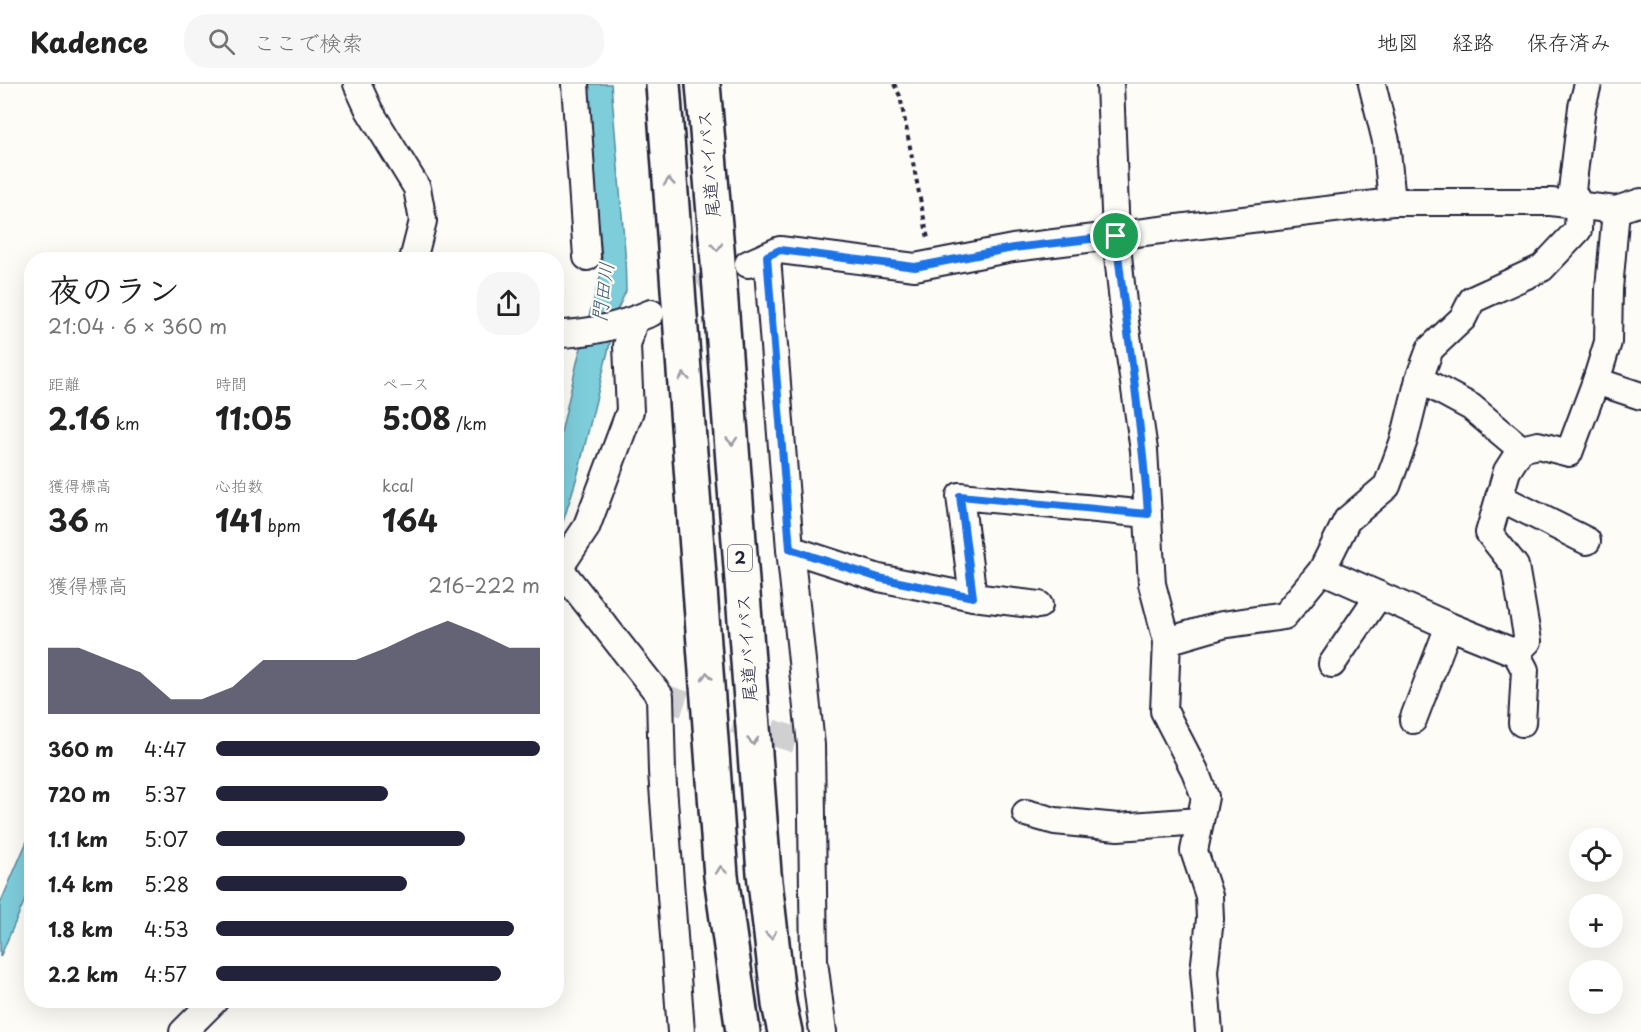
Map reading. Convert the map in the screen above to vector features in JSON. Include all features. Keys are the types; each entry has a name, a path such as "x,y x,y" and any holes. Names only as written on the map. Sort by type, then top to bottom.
{"highway":[{"path":"663,84 721,876 743,1032"},
{"name":"尾道バイパス","path":"703,84 764,873 779,1004 785,1032"}],"street":[{"path":"357,84 369,110 417,188 423,221 415,252"},
{"path":"575,84 588,257"},
{"path":"1110,84 1116,236 1125,322 1144,450 1152,584 1167,641 1164,711 1195,771 1205,797 1194,851 1209,896 1210,919 1204,971 1209,1032"},
{"path":"1372,84 1386,141 1392,202"},
{"path":"1167,641 1222,625 1284,616 1322,570 1347,520 1387,486 1404,440 1419,379 1430,349 1463,318 1472,300 1542,268 1578,230 1579,205 1572,190 1582,107 1588,84"},
{"path":"824,1032 814,961 811,745 757,260 780,250 915,267 1013,248 1392,202 1551,201 1616,210 1641,202"},
{"path":"1516,653 1528,641 1515,566 1489,532 1508,471 1521,449 1538,445 1569,453 1608,342 1609,289 1616,210"},
{"path":"564,562 586,528 630,411 627,346 633,319 565,334"},
{"path":"1419,379 1472,407 1521,449"},
{"path":"1596,381 1641,396"},
{"path":"973,597 960,496 1148,514"},
{"path":"1499,497 1587,541"},
{"path":"790,549 879,578 973,597 1039,604"},
{"path":"1322,570 1516,653 1525,670 1522,723"},
{"path":"564,578 660,696 662,772 681,1032"},
{"path":"1332,664 1380,595"},
{"path":"1413,720 1449,626"},
{"path":"1026,813 1055,821 1118,827 1200,821"},
{"path":"183,1032 207,1008"}],"path":[{"path":"894,84 900,96 933,263"}],"water":[{"name":"門田川","path":"585,84 611,84 625,251 626,291 612,321 613,331 577,477 564,519 564,419 603,267"},
{"path":"24,848 24,902 0,957 0,904"}],"tunnel":[{"path":"665,306 734,271"},
{"path":"660,696 811,745"}],"route":[{"path":"1116,236 1125,322 1144,450 1148,514 960,496 973,597 879,578 790,549 767,256 780,250 915,267 1013,248 1116,236"}]}
